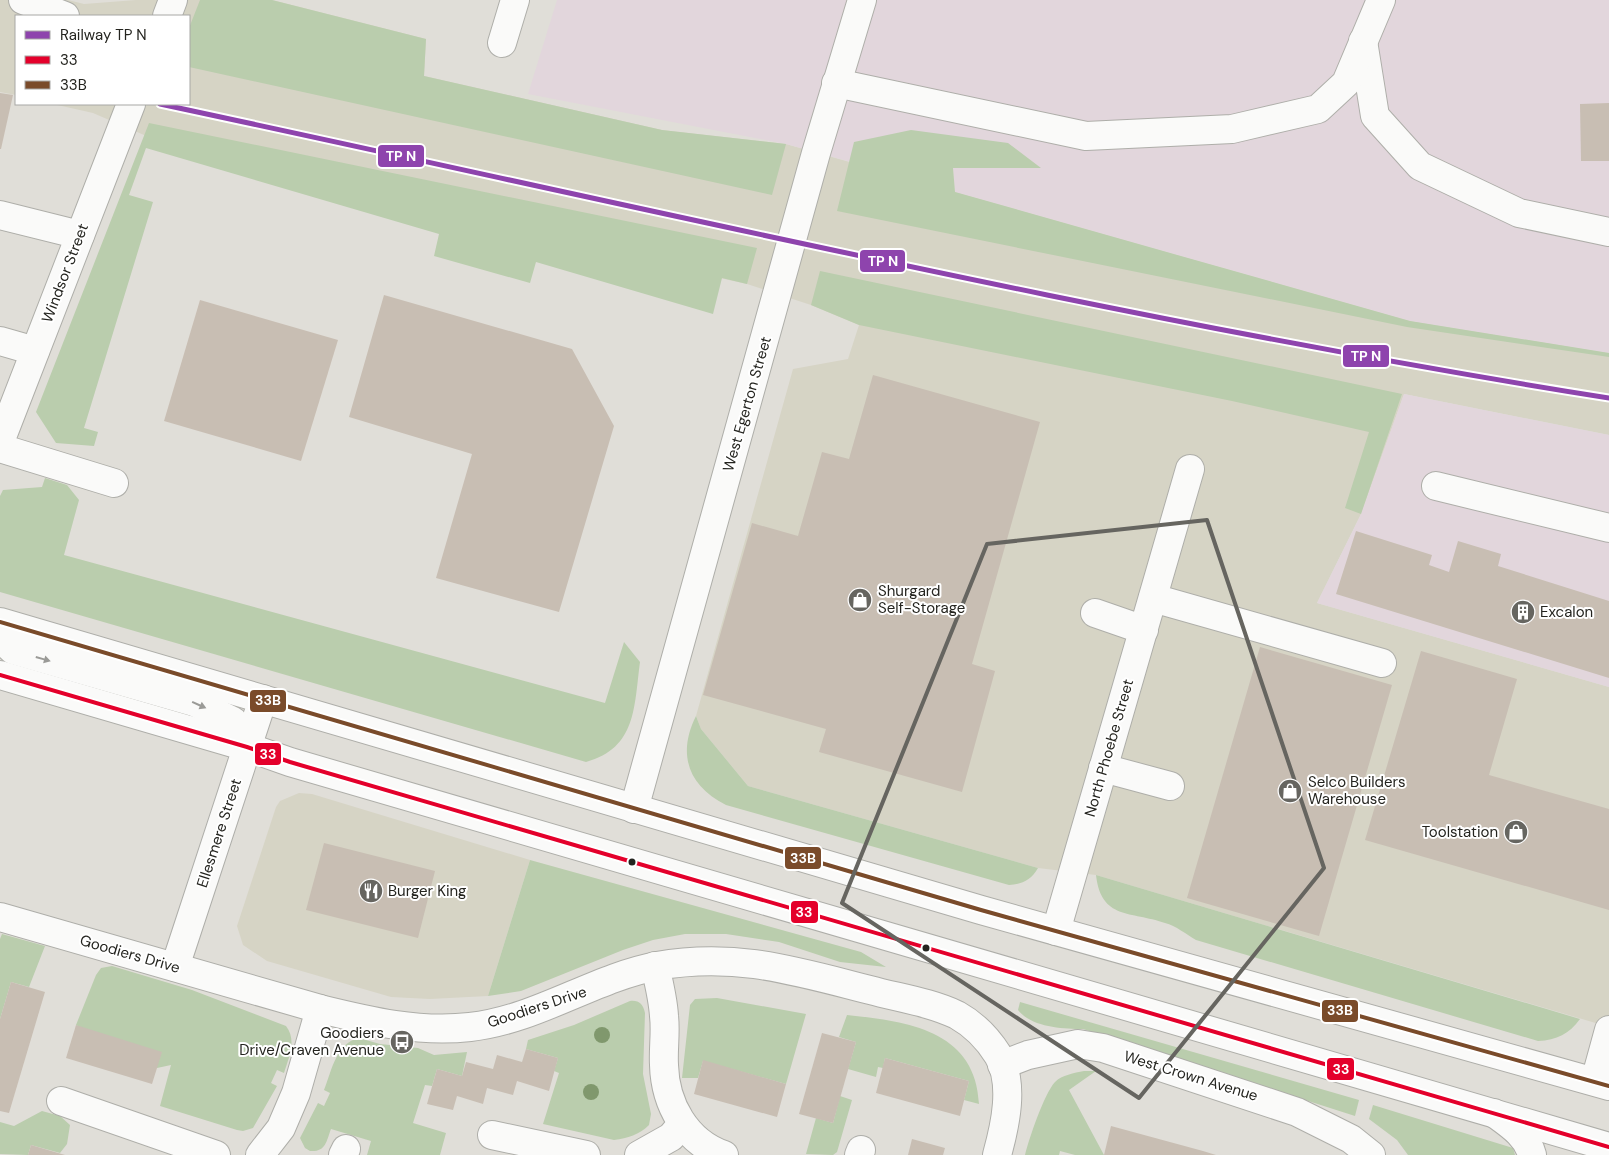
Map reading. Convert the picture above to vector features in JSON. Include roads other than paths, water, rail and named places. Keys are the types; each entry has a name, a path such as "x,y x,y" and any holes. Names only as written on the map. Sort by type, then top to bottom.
{"main road":[{"path":"23,0 62,15"},
{"path":"167,15 173,0"},
{"path":"502,43 515,0"},
{"name":"West Egerton Street","path":"634,809 816,152 862,0"},
{"path":"836,82 1086,136 1232,129 1318,109 1346,82 1381,0"},
{"path":"1364,41 1375,116 1420,166 1519,213 1609,232"},
{"name":"Windsor Street","path":"0,442 127,115"},
{"path":"0,215 80,234"},
{"path":"0,341 35,351"},
{"path":"0,448 114,483"},
{"name":"North Phoebe Street","path":"1056,931 1190,469"},
{"path":"1436,486 1609,528"},
{"path":"1153,598 1382,663"},
{"path":"1095,613 1144,630"},
{"path":"0,622 1056,931 1602,1084 1609,1030"},
{"path":"0,638 13,650 194,702 233,721 247,747"},
{"path":"0,675 247,747 290,762 1609,1147"},
{"name":"Ellesmere Street","path":"175,967 263,699"},
{"path":"1102,768 1170,786"},
{"name":"Goodiers Drive","path":"0,917 320,1009 366,1020 439,1029 471,1027 505,1020 553,1005 628,974 655,966 709,960 786,968 930,1005 958,1016 981,1033 998,1056 1002,1065"},
{"path":"655,966 664,1017 665,1083 675,1111 682,1124 697,1140 724,1155"},
{"path":"260,1155 281,1128 296,1093 320,1009"},
{"name":"West Crown Avenue","path":"1002,1065 1028,1055 1078,1044 1102,1048 1267,1100 1351,1138 1371,1155"},
{"path":"997,1155 1005,1124 1006,1083 1002,1065"},
{"path":"61,1101 216,1155"},
{"path":"1493,1113 1518,1130 1529,1146 1532,1155"},
{"path":"639,1155 671,1137 682,1124"},
{"path":"492,1135 540,1151 586,1155"}],"place":[{"name":"Shurgard Self-Storage","path":"860,600"},
{"name":"Excalon","path":"1523,612"},
{"name":"Selco Builders Warehouse","path":"1290,791"},
{"name":"Toolstation","path":"1516,832"},
{"name":"Burger King","path":"371,891"},
{"name":"Goodiers Drive/Craven Avenue","path":"402,1042"}]}
